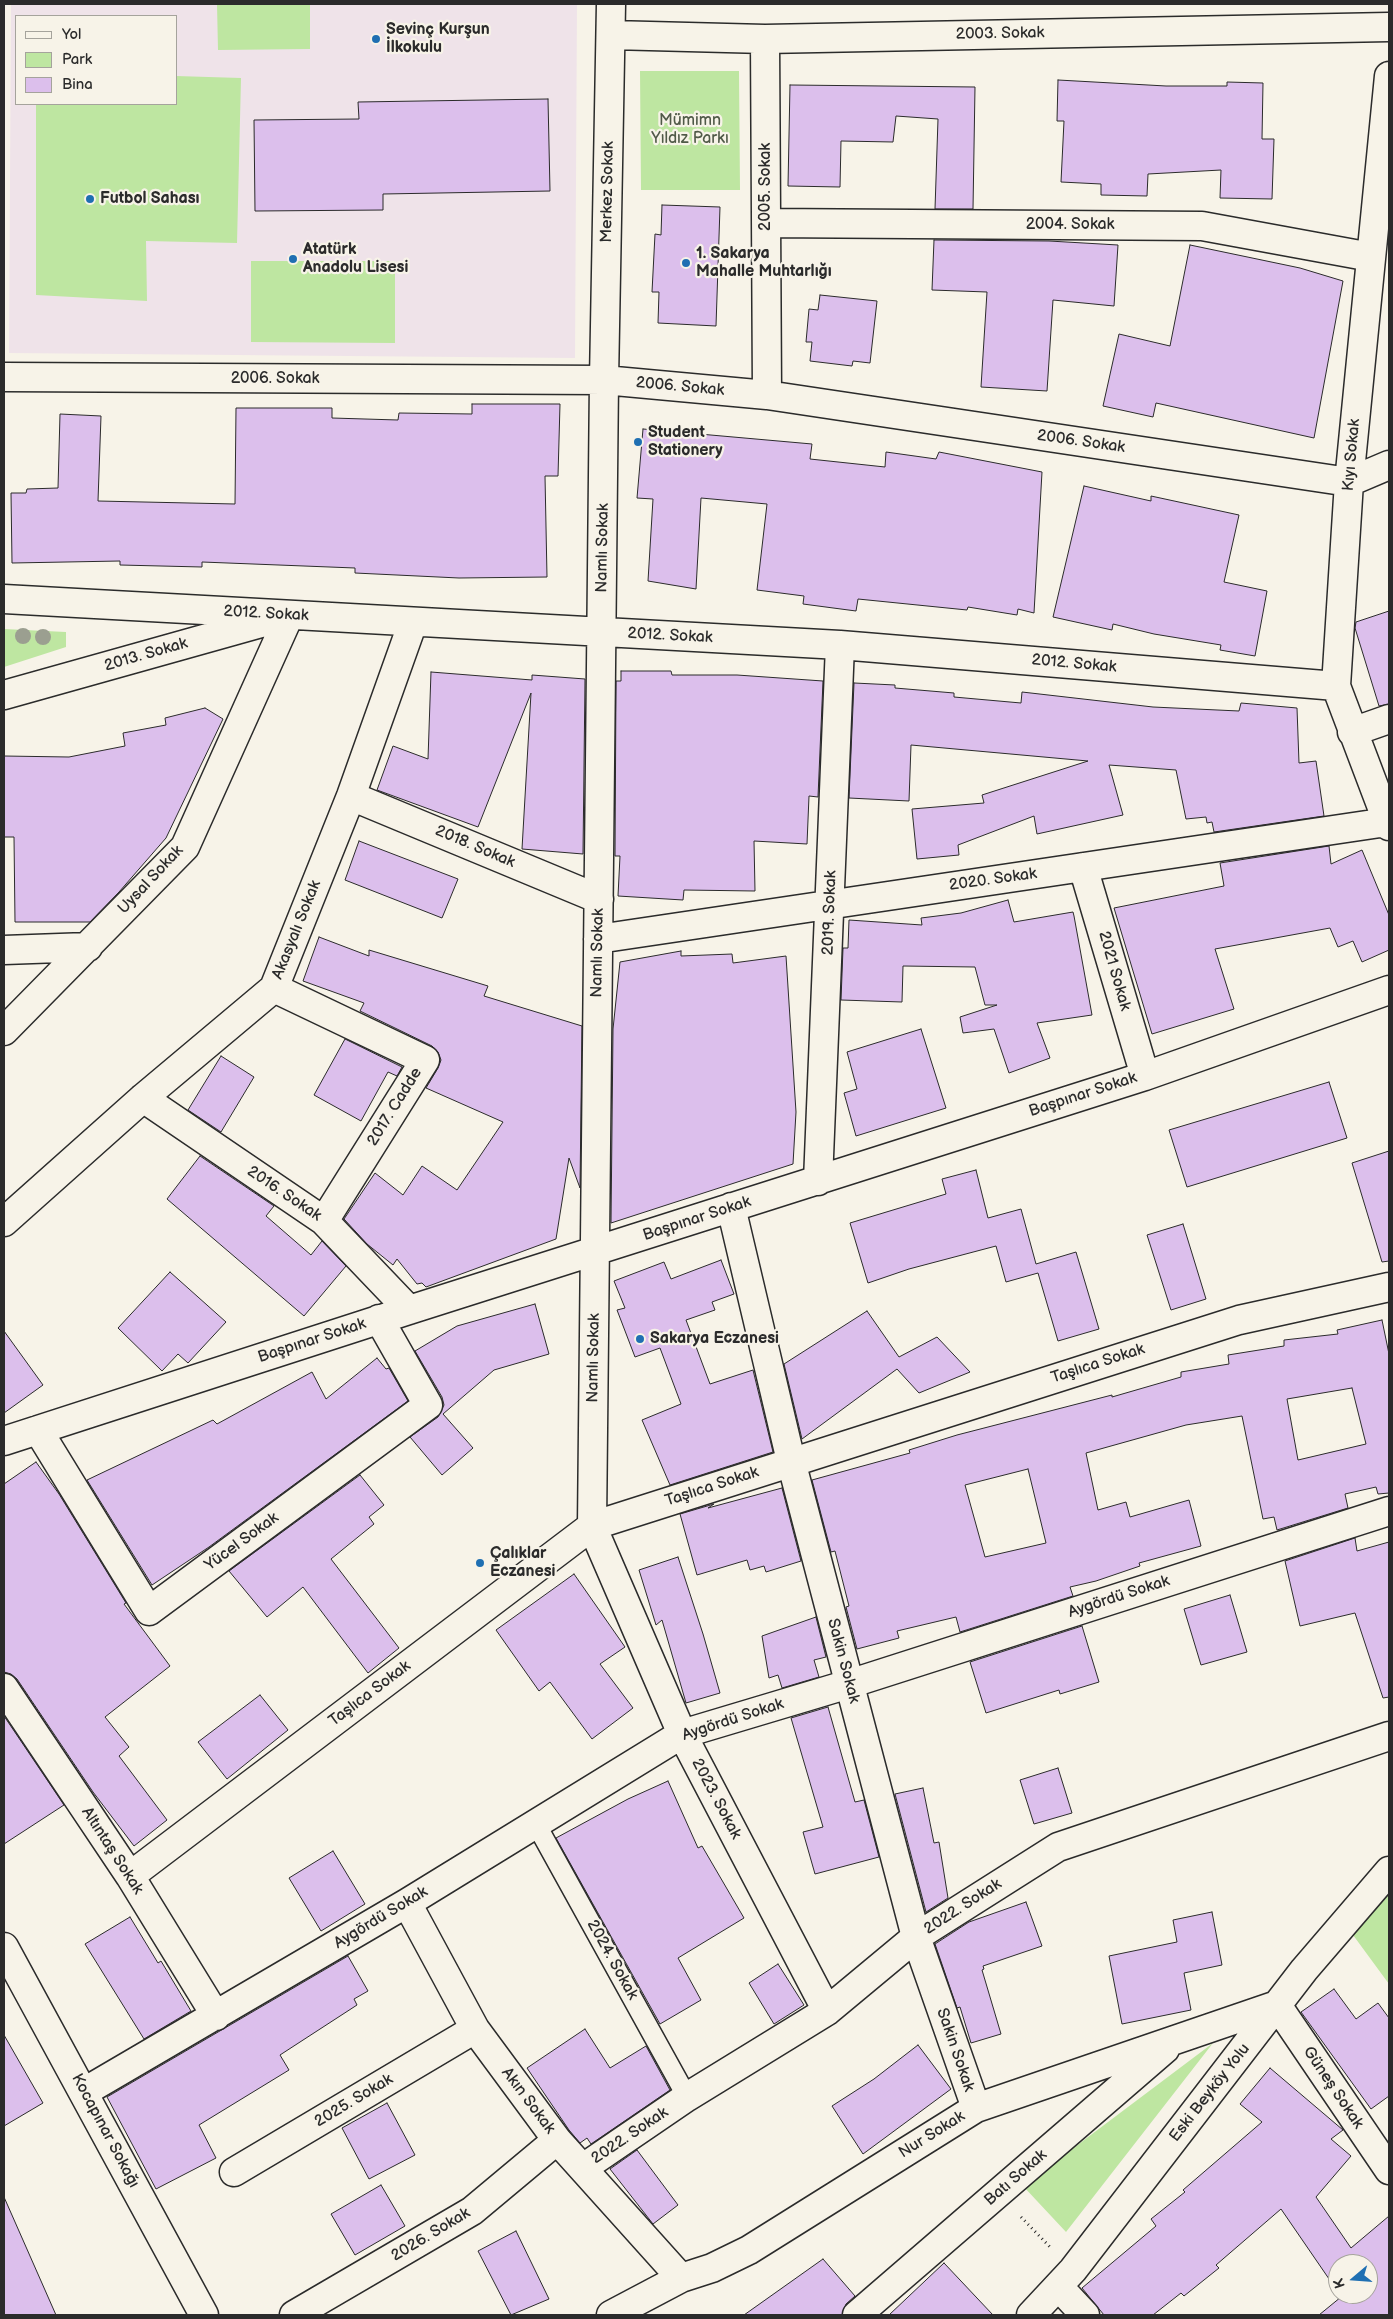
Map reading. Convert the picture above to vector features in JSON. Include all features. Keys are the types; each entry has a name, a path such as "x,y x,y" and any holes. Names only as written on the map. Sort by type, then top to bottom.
{"street":[{"name":"Merkez Sokak","path":"604,380 611,4"},
{"name":"2003. Sokak","path":"611,34 765,39 1389,27"},
{"name":"2005. Sokak","path":"765,39 768,396"},
{"name":"Kıyı Sokak","path":"1388,824 1336,686 1349,482 1371,257 1382,216 1389,76"},
{"name":"2004. Sokak","path":"766,223 1202,226 1371,257"},
{"name":"2006. Sokak","path":"4,377 604,380 768,396 1349,482"},
{"name":"Namlı Sokak","path":"592,1526 604,380"},
{"path":"1349,482 1389,465"},
{"name":"2012. Sokak","path":"4,599 840,646 1336,686"},
{"name":"2013. Sokak","path":"4,695 289,616"},
{"name":"Uysal Sokak","path":"4,1031 185,847 289,616"},
{"name":"Akasyalı Sokak","path":"4,1222 142,1098 274,988 351,796 413,622"},
{"name":"2019. Sokak","path":"818,1181 840,646"},
{"path":"1352,732 1389,719"},
{"name":"2018. Sokak","path":"351,796 599,900"},
{"name":"2020. Sokak","path":"598,939 1388,824"},
{"name":"2021 Sokak","path":"1083,867 1145,1076"},
{"path":"4,950 88,947"},
{"name":"2017. Cadde","path":"274,988 425,1060 324,1221"},
{"name":"Başpınar Sokak","path":"4,1441 1145,1076 1389,990"},
{"name":"2016. Sokak","path":"142,1098 324,1221 410,1310"},
{"name":"Sakin Sokak","path":"731,1208 791,1462 916,1937 976,2108"},
{"name":"Taşlıca Sokak","path":"130,1876 592,1526 1239,1320 1389,1287"},
{"name":"Yücel Sokak","path":"38,1430 148,1611 428,1405 379,1320"},
{"name":"Aygördü Sokak","path":"84,2092 407,1903 682,1734 849,1684 1389,1511"},
{"name":"2023. Sokak","path":"592,1526 682,1734 827,2011"},
{"name":"Altıntaş Sokak","path":"4,1688 130,1876 216,2016"},
{"name":"2022. Sokak","path":"583,2168 687,2097 827,2011 916,1937 1058,1847 1389,1736"},
{"name":"Eski Beyköy Yolu","path":"1031,2315 1066,2279 1334,1933 1389,1871"},
{"name":"Akın Sokak","path":"407,1903 475,2029 557,2140 681,2278"},
{"name":"Kocapınar Sokağı","path":"4,1947 204,2315"},
{"name":"Nur Sokak","path":"611,2315 681,2278 712,2268 749,2250 976,2108 1277,2005"},
{"name":"Güneş Sokak","path":"1277,2005 1389,2170"},
{"name":"2025. Sokak","path":"234,2172 475,2029"},
{"name":"Batı Sokak","path":"857,2315 1175,2040"},
{"name":"2026. Sokak","path":"294,2315 472,2211 557,2140"},
{"path":"1066,2279 1084,2315"}],"lane":[{"name":"2024. Sokak","path":"536,1824 687,2097"}],"path":[{"path":"1015,2210 1066,2279"}],"shaded area":[{"name":"Atatürk Anadolu Lisesi","path":"11,4 577,4 575,358 9,353"}],"green space":[{"path":"217,4 310,4 310,49 218,50"},
{"name":"Mümimn Yıldız Parkı","path":"640,71 739,71 740,190 641,190"},
{"path":"178,76 241,78 237,243 146,241 147,301 36,295 36,105 178,105"},
{"path":"251,261 395,261 395,343 251,342"},
{"path":"4,629 66,632 66,647 4,667"},
{"path":"1389,1889 1389,1984 1353,1935"},
{"path":"1213,2043 1066,2232 1023,2186"}],"building":[{"path":"1058,80 1166,86 1227,86 1227,82 1263,83 1262,139 1274,139 1272,199 1220,198 1221,170 1148,174 1147,196 1101,195 1101,184 1061,182 1064,121 1057,121"},
{"path":"790,85 975,87 973,209 935,209 938,119 896,116 893,142 841,141 840,187 788,186"},
{"path":"548,99 550,191 383,194 383,210 255,211 254,120 359,119 358,102"},
{"name":"1. Sakarya Mahalle Muhtarlığı","path":"662,205 720,207 716,326 658,323 659,292 652,292 655,234 661,235"},
{"path":"934,240 1049,241 1118,245 1114,306 1053,300 1047,391 981,387 987,292 932,290"},
{"path":"1190,245 1300,268 1343,281 1314,438 1156,403 1153,417 1103,406 1119,334 1170,346"},
{"path":"820,295 877,301 870,363 853,361 852,366 810,361 812,342 806,342 809,309 818,310"},
{"path":"472,404 560,404 558,476 545,476 547,577 459,578 355,573 355,568 202,562 202,567 120,565 120,561 12,563 11,493 26,493 27,489 58,488 60,414 101,416 98,501 235,504 236,408 332,408 332,418 398,420 399,413 472,414"},
{"path":"643,429 812,444 810,459 885,467 886,452 936,459 939,452 1042,472 1034,613 1018,609 1017,615 968,607 967,610 858,599 856,611 803,604 804,596 757,590 767,504 701,498 696,589 648,581 653,499 637,498"},
{"path":"1084,486 1151,501 1151,496 1239,515 1224,582 1267,591 1255,656 1220,650 1221,645 1154,634 1113,624 1112,630 1053,617"},
{"path":"1389,611 1389,704 1379,706 1355,628 1356,622"},
{"path":"621,671 671,671 672,675 737,675 823,681 818,797 809,796 807,844 754,841 755,891 684,890 683,900 618,896 620,856 615,856 616,681 621,681"},
{"path":"431,672 532,680 532,675 585,679 583,854 522,849 531,693 478,827 377,790 393,746 428,759"},
{"path":"854,683 895,685 895,688 954,693 954,697 1021,703 1022,692 1153,707 1239,711 1241,703 1297,708 1299,763 1316,761 1324,816 1214,832 1212,822 1207,823 1206,817 1186,819 1176,770 1109,765 1123,815 1037,834 1034,816 958,845 959,855 917,859 912,809 984,803 982,795 1088,761 911,745 909,801 849,798"},
{"path":"205,708 223,719 166,838 119,892 90,922 15,922 14,837 4,837 4,756 69,757 125,746 123,733 166,725 165,718"},
{"path":"359,841 458,879 442,918 345,880"},
{"path":"1329,846 1331,864 1362,850 1389,915 1389,950 1362,962 1353,941 1338,947 1330,928 1215,949 1234,1009 1152,1034 1114,908 1224,886 1220,863"},
{"path":"1008,900 1014,922 1073,912 1092,1015 1037,1023 1050,1058 1009,1073 994,1029 963,1033 960,1017 997,1005 985,1005 975,967 903,966 902,1002 841,1000 843,948 848,948 849,920 922,925 921,918 961,913"},
{"path":"319,937 369,956 369,950 488,986 484,996 582,1026 580,1188 569,1158 556,1239 426,1287 422,1283 417,1284 397,1259 393,1265 367,1244 344,1219 375,1173 403,1195 422,1166 457,1190 503,1122 426,1088 441,1060 438,1052 432,1046 360,1011 364,1003 303,981"},
{"path":"681,951 681,956 732,954 733,963 786,956 796,1112 793,1164 611,1223 613,1029 620,962"},
{"path":"921,1029 946,1108 856,1136 844,1093 857,1089 847,1052"},
{"path":"345,1039 402,1067 397,1076 388,1072 361,1121 314,1095"},
{"path":"221,1056 254,1077 221,1132 188,1110"},
{"path":"1329,1082 1347,1138 1187,1187 1169,1130"},
{"path":"1389,1151 1389,1261 1382,1262 1352,1163"},
{"path":"200,1156 274,1206 266,1216 311,1255 322,1241 346,1266 304,1316 167,1199"},
{"path":"976,1170 988,1218 1021,1209 1036,1264 1076,1252 1099,1329 1058,1341 1038,1273 1006,1282 996,1246 909,1269 868,1283 850,1223 946,1194 942,1179"},
{"path":"1183,1224 1206,1299 1171,1310 1147,1235"},
{"path":"721,1260 734,1294 712,1302 715,1310 686,1320 710,1384 753,1370 773,1452 670,1485 642,1420 681,1404 660,1348 635,1357 617,1310 625,1308 614,1281 664,1262 671,1279"},
{"path":"170,1272 226,1322 188,1363 178,1354 162,1371 118,1328"},
{"path":"535,1304 549,1354 494,1370 443,1414 473,1448 442,1475 410,1437 438,1417 444,1405 442,1397 415,1351 457,1326"},
{"path":"867,1311 899,1357 937,1337 970,1372 919,1393 897,1369 802,1439 784,1364"},
{"path":"1382,1320 1389,1354 1389,1493 1378,1494 1376,1487 1345,1494 1348,1508 1277,1530 1274,1517 1263,1519 1242,1416 1186,1425 1086,1453 1098,1510 1126,1502 1130,1517 1189,1500 1201,1546 1139,1563 1140,1566 1096,1581 1070,1587 1073,1596 960,1632 956,1617 897,1631 899,1638 857,1649 846,1607 849,1606 835,1551 831,1552 812,1480 910,1453 909,1450 957,1435 1112,1395 1112,1397 1181,1377 1181,1372 1229,1364 1228,1355 1284,1346 1284,1340 1338,1334 1337,1330","holes":["1352,1388 1366,1444 1298,1460 1287,1399","1028,1469 1046,1543 985,1557 965,1485"]},
{"path":"4,1331 43,1385 4,1413"},
{"path":"377,1358 386,1369 389,1368 408,1401 209,1547 152,1585 87,1480 213,1420 217,1424 312,1372 326,1399"},
{"path":"36,1462 59,1494 126,1603 124,1604 170,1666 105,1717 129,1747 119,1756 167,1820 134,1846 93,1792 17,1679 11,1674 4,1672 4,1484"},
{"path":"360,1475 384,1505 369,1517 374,1524 331,1559 399,1648 368,1673 303,1587 267,1617 229,1571"},
{"path":"782,1488 801,1561 766,1572 764,1566 750,1570 747,1560 697,1575 680,1514"},
{"path":"1355,1538 1357,1551 1389,1542 1389,1697 1383,1698 1355,1613 1300,1626 1285,1561"},
{"path":"678,1557 720,1693 686,1703 662,1620 656,1625 639,1570"},
{"path":"574,1574 625,1647 600,1664 633,1708 592,1739 550,1682 539,1691 496,1630"},
{"path":"1230,1595 1247,1652 1201,1665 1184,1609"},
{"path":"816,1617 826,1657 814,1660 819,1677 782,1688 778,1675 769,1678 762,1636"},
{"path":"1082,1626 1099,1682 1060,1694 1059,1690 986,1713 970,1662"},
{"path":"260,1695 288,1730 227,1779 198,1742"},
{"path":"828,1707 855,1802 864,1800 879,1857 815,1874 803,1832 823,1827 791,1718"},
{"path":"4,1716 64,1805 4,1844"},
{"path":"1058,1768 1072,1813 1034,1824 1020,1780"},
{"path":"668,1781 698,1848 702,1846 744,1918 678,1958 701,2000 660,2024 556,1838 628,1799"},
{"path":"923,1788 934,1843 939,1842 948,1898 926,1912 895,1794"},
{"path":"333,1851 365,1904 321,1931 289,1878"},
{"path":"1026,1902 1042,1946 983,1966 984,1969 982,1970 1001,2034 971,2043 960,2007 957,2008 935,1944 969,1922"},
{"path":"1212,1912 1222,1965 1184,1973 1191,2010 1122,2024 1109,1956 1177,1942 1173,1920"},
{"path":"130,1917 158,1963 161,1961 191,2011 144,2039 85,1944"},
{"path":"348,1956 368,1991 354,1999 357,2005 280,2055 289,2070 199,2125 216,2158 156,2189 107,2097"},
{"path":"778,1964 804,2005 774,2024 749,1983"},
{"path":"1334,1989 1356,2019 1378,2003 1389,2018 1389,2096 1371,2109 1301,2012"},
{"path":"585,2029 610,2068 646,2046 670,2090 591,2144 587,2138 580,2143 569,2130 527,2068"},
{"path":"4,2035 43,2103 4,2126"},
{"path":"918,2045 951,2089 863,2154 832,2106 874,2079"},
{"path":"1270,2068 1343,2130 1331,2139 1351,2156 1316,2197 1351,2248 1389,2216 1389,2315 1319,2315 1332,2304 1378,2304 1378,2254 1328,2254 1328,2277 1281,2209 1216,2265 1219,2268 1184,2296 1181,2293 1153,2315 1104,2315 1082,2288 1156,2226 1151,2219 1185,2192 1183,2190 1262,2122 1240,2104"},
{"path":"387,2103 415,2155 369,2179 342,2128"},
{"path":"637,2150 678,2205 653,2224 610,2169"},
{"path":"381,2185 405,2226 355,2255 331,2214"},
{"path":"4,2197 56,2315 4,2315"},
{"path":"516,2231 549,2299 511,2315 478,2251"},
{"path":"823,2259 855,2296 846,2304 842,2315 744,2315"},
{"path":"944,2263 993,2315 889,2315"}],"place":[{"name":"Sevinç Kurşun İlkokulu","path":"376,39"},
{"name":"Futbol Sahası","path":"90,199"},
{"name":"Atatürk Anadolu Lisesi","path":"293,259"},
{"name":"1. Sakarya Mahalle Muhtarlığı","path":"686,263"},
{"name":"Student Stationery","path":"638,442"},
{"name":"Sakarya Eczanesi","path":"640,1339"},
{"name":"Çalıklar Eczanesi","path":"480,1563"}]}
